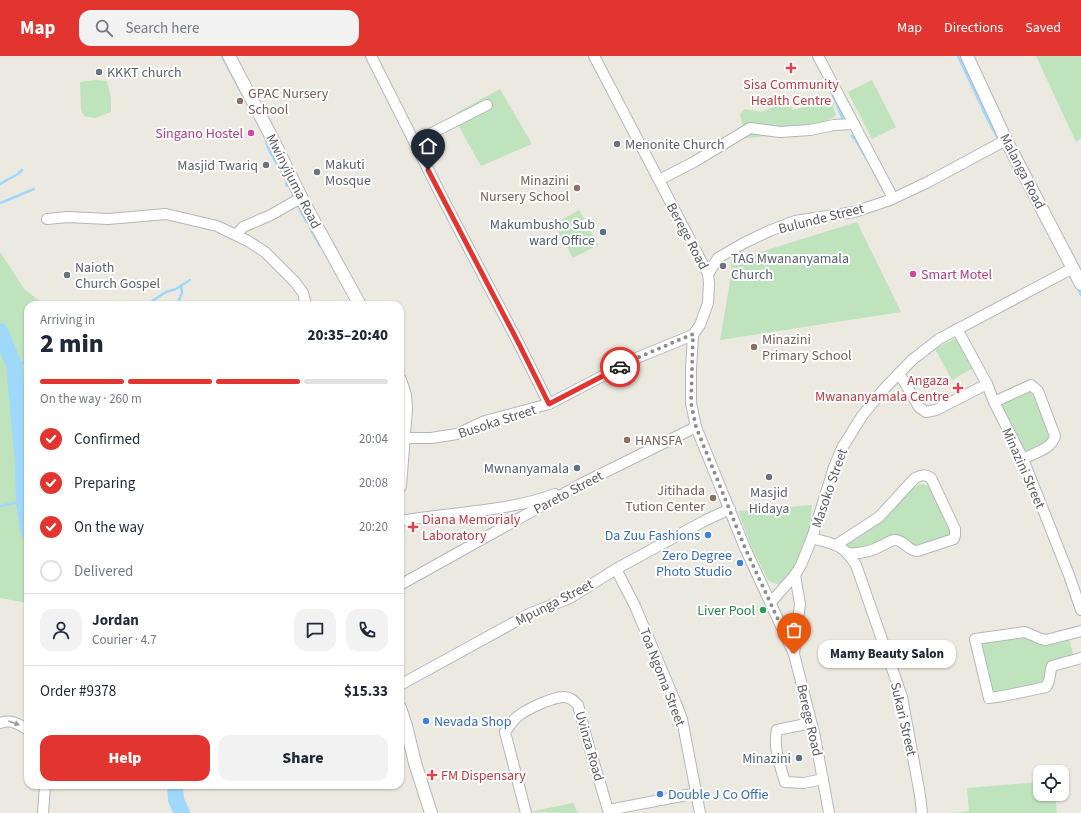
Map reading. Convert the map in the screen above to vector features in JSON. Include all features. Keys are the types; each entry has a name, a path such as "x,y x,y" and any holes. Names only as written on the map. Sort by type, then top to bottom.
{"street":[{"name":"Mwinyijuma Road","path":"228,56 272,138 304,203 358,301"},
{"name":"Berege Road","path":"594,56 708,274 708,303 700,325 693,334 691,403 696,427 745,548 794,654 811,723 829,813"},
{"path":"818,56 893,198"},
{"name":"Malanga Road","path":"967,56 1006,140 1081,284"},
{"path":"371,58 549,404"},
{"path":"414,142 487,105"},
{"path":"660,180 694,162 750,128 780,132 810,130 834,125 854,124"},
{"name":"Bulunde Street","path":"708,274 718,258 769,231 794,221 854,212 893,198 928,182 1006,140"},
{"path":"237,234 243,227 271,215 297,200 304,203"},
{"path":"47,219 68,217 108,219 166,214 217,226 237,234 255,244 280,265 299,287 303,293 305,301"},
{"name":"Masoko Street","path":"771,602 795,575 812,538 834,467 842,448 862,416 899,373 926,348 939,339 1073,268"},
{"name":"Minazini Street","path":"957,330 987,384 994,402 1023,459 1069,575 1081,610"},
{"name":"Busoka Street","path":"405,438 431,438 457,434 485,421 549,404 639,357 693,334"},
{"path":"899,373 919,407 926,412 936,410 987,384"},
{"path":"994,402 1031,385 1038,390 1055,436 1053,443 1049,446 1023,459"},
{"path":"404,392 406,409 404,448"},
{"name":"Pareto Street","path":"404,582 581,484 696,427"},
{"path":"836,545 879,517 915,478 920,475 925,475 931,478 955,529 956,534 954,539 917,551 910,550 900,541 894,540 875,549 859,554 848,553"},
{"path":"404,520 508,507 551,495 581,484"},
{"name":"Mpunga Street","path":"404,683 532,613 570,598 616,569 706,520 730,509"},
{"name":"Sukari Street","path":"812,538 843,548 856,565 902,698 922,813"},
{"name":"Toa Ngoma Street","path":"616,569 635,606 682,719 700,813"},
{"path":"794,654 800,604 795,575"},
{"path":"1081,631 1046,640 1024,632 975,638 989,698 1046,687 1049,684 1052,666 1081,658"},
{"name":"Uvinza Road","path":"526,813 505,732 513,721 524,712 554,699 566,697 578,705 609,812"},
{"path":"404,720 415,763 431,813"},
{"path":"0,723 8,721 24,728"},
{"path":"811,723 777,730 776,742 780,767 784,782 804,783 823,779"},
{"path":"43,813 45,789"},
{"path":"609,812 697,794"}],"green space":[{"path":"1036,56 1081,56 1081,138 1076,142"},
{"path":"96,80 107,81 111,98 111,112 95,118 84,116 81,110 80,82"},
{"path":"872,80 896,127 872,139 848,92"},
{"path":"500,89 532,144 481,166 458,125 456,113"},
{"path":"830,96 836,116 800,134 745,138 740,114 745,109 762,112 787,100 793,110"},
{"path":"579,210 598,245 573,258 554,224"},
{"path":"857,222 901,312 720,340 731,276 731,261"},
{"path":"0,252 25,290 40,301 24,301 24,602 0,598"},
{"path":"956,338 973,368 952,380 935,349"},
{"path":"1028,388 1045,416 1052,442 1022,455 998,404"},
{"path":"920,484 932,486 954,528 954,540 913,551 899,541 854,558 844,543 887,503"},
{"path":"812,505 810,525 789,581 778,584 771,582 768,580 751,546 738,511"},
{"path":"1027,633 1043,642 1068,635 1074,657 1046,667 1045,684 994,695 989,690 979,645"},
{"path":"1033,783 1033,801 1056,801 1057,813 953,813 969,811 967,788"},
{"path":"573,803 578,813 529,812"}],"waterway":[{"path":"222,56 250,109"},
{"path":"958,56 999,140"},
{"path":"830,88 844,122"},
{"path":"852,136 868,161"},
{"path":"265,137 268,148 283,175 286,175"},
{"path":"0,184 18,174 22,170"},
{"path":"873,171 884,191"},
{"path":"287,186 286,184 288,182"},
{"path":"0,203 34,189"},
{"path":"297,204 306,221"},
{"path":"310,228 320,246"},
{"path":"152,301 190,280"},
{"path":"179,301 182,293 181,286"},
{"path":"1077,286 1081,295"},
{"path":"0,331 14,365 23,464 24,501"},
{"path":"14,365 24,362"},
{"path":"0,506 24,501"},
{"path":"175,789 176,800 182,813"}],"way so far":[{"path":"620,367 639,357 693,334 691,403 696,427 745,548 794,654"}],"place":[{"name":"Sisa Community Health Centre","path":"791,68"},
{"name":"KKKT church","path":"99,72"},
{"name":"GPAC Nursery School","path":"240,101"},
{"name":"Singano Hostel","path":"251,133"},
{"name":"Menonite Church","path":"617,144"},
{"name":"Masjid Twariq","path":"266,165"},
{"name":"Makuti Mosque","path":"317,172"},
{"name":"Minazini Nursery School","path":"577,188"},
{"name":"Makumbusho Sub ward Office","path":"603,232"},
{"name":"TAG Mwananyamala Church","path":"723,266"},
{"name":"Smart Motel","path":"913,274"},
{"name":"Naioth Church Gospel","path":"67,275"},
{"name":"Minazini Primary School","path":"754,347"},
{"name":"Angaza Mwananyamala Centre","path":"958,388"},
{"name":"HANSFA","path":"627,440"},
{"name":"Mwnanyamala","path":"577,468"},
{"name":"Masjid Hidaya","path":"769,477"},
{"name":"Jitihada Tution Center","path":"713,498"},
{"name":"Diana Memorialy Laboratory","path":"413,527"},
{"name":"Da Zuu Fashions","path":"708,535"},
{"name":"Zero Degree Photo Studio","path":"740,563"},
{"name":"Liver Pool","path":"763,610"},
{"name":"Mamy Beauty Salon","path":"794,654"},
{"name":"Nevada Shop","path":"426,721"},
{"name":"Minazini","path":"799,758"},
{"name":"FM Dispensary","path":"432,775"},
{"name":"Double J Co Offie","path":"660,794"}],"route":[{"path":"428,170 549,404 620,367"}]}
